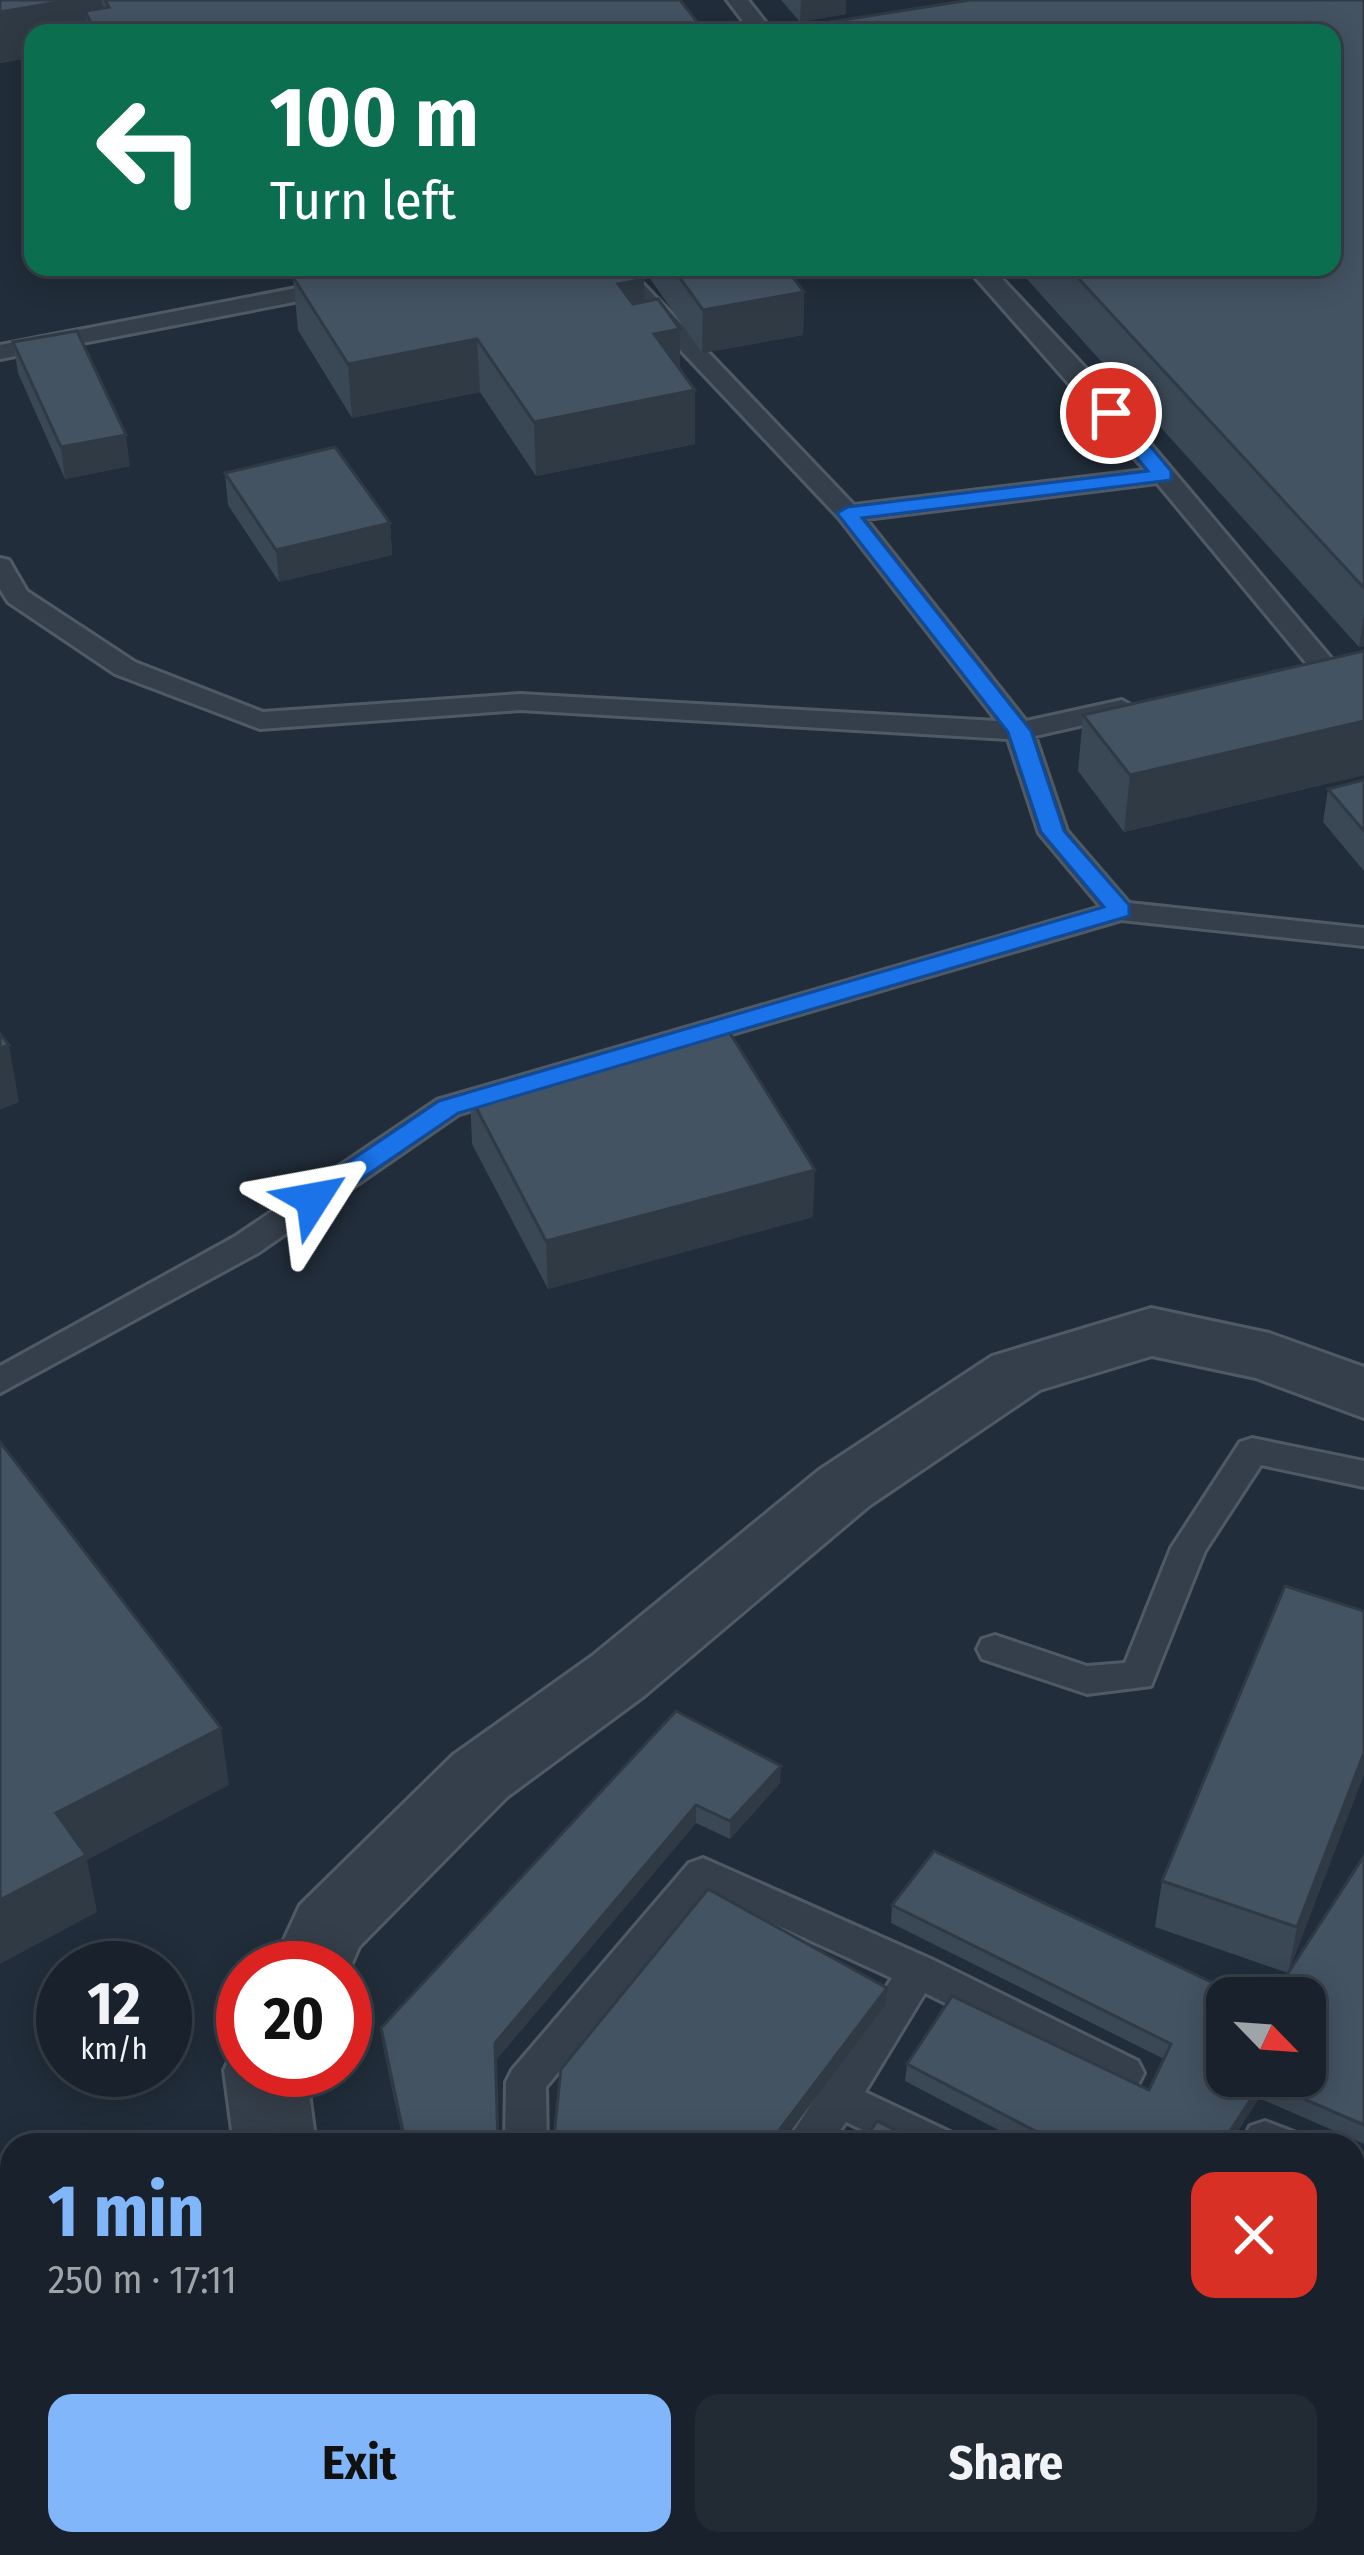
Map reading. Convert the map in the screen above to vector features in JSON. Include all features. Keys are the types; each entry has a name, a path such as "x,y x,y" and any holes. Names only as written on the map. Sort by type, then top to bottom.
{"street":[{"path":"322,1941 328,1928 480,1776 618,1676 844,1488 1016,1373 1151,1332 1269,1358 1364,1394"},
{"path":"269,2097 273,2133"}],"lane":[{"path":"737,0 756,24"},
{"path":"623,276 848,513 1019,731 1053,832 1120,910"},
{"path":"986,276 1163,475 1321,664"},
{"path":"0,352 371,280"},
{"path":"848,513 1163,475"},
{"path":"0,566 17,596 125,668 260,721 520,702 1019,731 1159,700"},
{"path":"0,1381 246,1244 448,1107 1120,910 1364,937"},
{"path":"995,1649 1088,1680 1138,1676 1189,1548 1252,1451 1364,1474"},
{"path":"526,2133 526,2082 703,1874 917,1970 1124,2073"},
{"path":"815,2133 917,1970"},
{"path":"839,2099 910,2133"}],"building":[{"path":"0,0 70,0 0,12"},
{"path":"105,0 680,0 699,24 92,24 85,11 109,7"},
{"path":"970,0 1364,0 1364,588 1076,276 1341,276 1341,24 823,23"},
{"path":"642,276 644,279 618,284 633,304 658,299 680,329 654,334 695,390 534,422 477,339 348,364 293,277"},
{"path":"678,276 792,276 804,292 703,310"},
{"path":"77,331 126,435 61,447 13,342"},
{"path":"335,447 390,523 276,550 225,473"},
{"path":"1364,651 1364,721 1130,775 1083,715"},
{"path":"1364,780 1364,831 1328,789"},
{"path":"728,1030 815,1170 546,1241 470,1096"},
{"path":"0,1442 221,1728 56,1813 86,1855 0,1900"},
{"path":"1285,1586 1364,1611 1364,1753 1297,1927 1162,1881"},
{"path":"676,1711 781,1766 730,1821 696,1805 495,2043 498,2133 403,2133 381,2028"},
{"path":"934,1851 1206,1980 1206,2097 1252,2097 1229,2133 1039,2133 907,2064 952,1996 1149,2090 1171,2044 892,1905"},
{"path":"1364,1856 1364,2125 1300,2097 1326,2097 1326,1977 1286,1977"},
{"path":"708,1889 887,1988 777,2133 554,2133 561,2069"},
{"path":"877,2121 901,2133 869,2133"}],"route":[{"path":"313,1199 448,1107 1120,910 1053,832 1019,731 848,513 1163,475 1111,413"}]}
